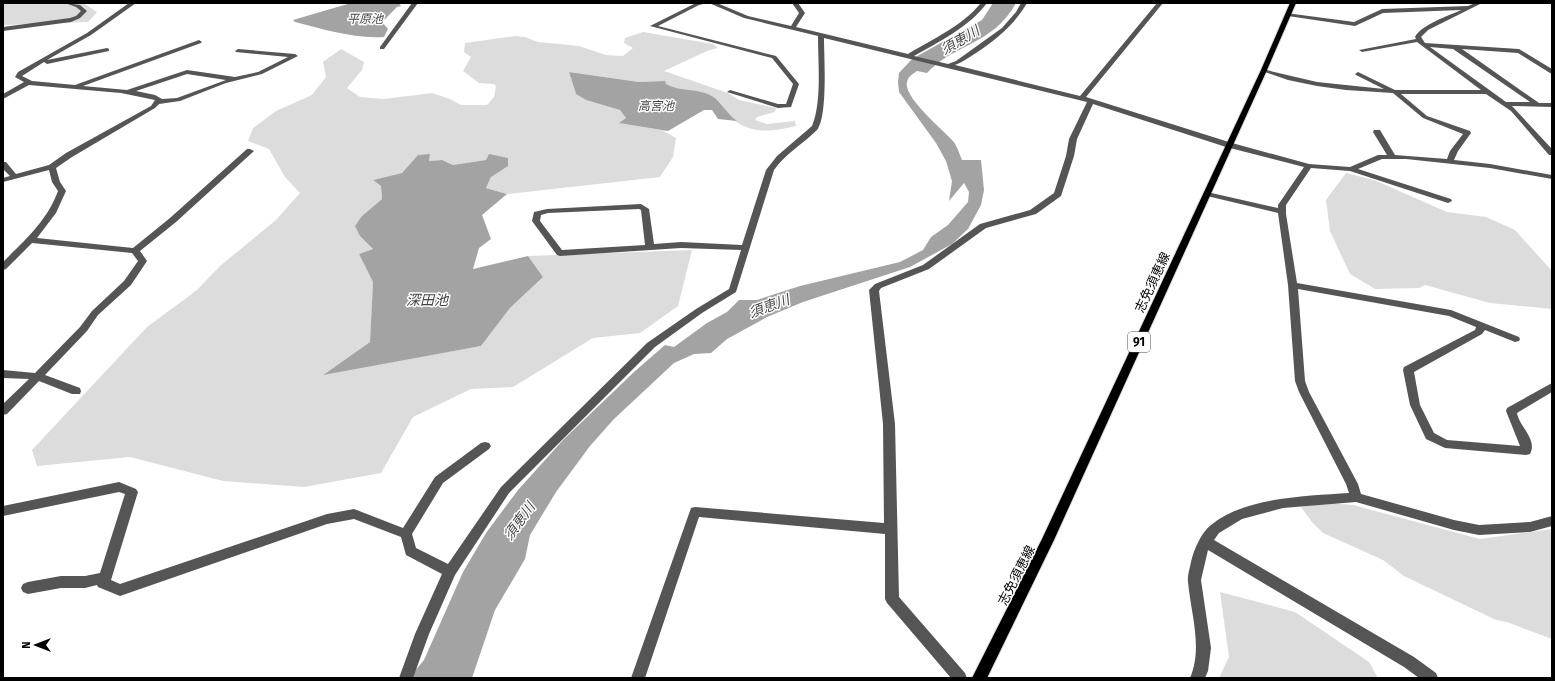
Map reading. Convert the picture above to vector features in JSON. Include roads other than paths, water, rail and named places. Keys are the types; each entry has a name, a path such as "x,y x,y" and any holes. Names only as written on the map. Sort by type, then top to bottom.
{"main road":[{"name":"志免須恵線","path":"978,678 1048,540 1264,70 1293,3"}],"street":[{"path":"3,29 71,20 78,17 84,11 78,6 68,3"},
{"path":"3,180 52,167 69,155 153,107 157,102 159,99 152,96 128,92 29,82 18,77 20,74 89,34 133,3"},
{"path":"382,48 415,3"},
{"path":"705,3 698,4 653,26 774,57 796,84 789,106 778,106 730,92"},
{"path":"712,3 746,17 947,64 1091,100 1229,145 1309,166 1351,169 1448,201"},
{"path":"793,28 802,13 795,3"},
{"path":"911,56 960,27 974,16 984,3"},
{"path":"947,64 958,62 1010,25 1019,14 1024,3"},
{"path":"1082,98 1160,3"},
{"path":"1479,3 1426,29 1420,33 1418,37 1422,43 1513,110 1552,153"},
{"path":"1288,14 1355,24 1382,11 1471,8"},
{"path":"406,678 422,634 450,572 505,490 651,345 698,311 733,290 770,170 777,159 816,126 819,111 821,34"},
{"path":"74,86 199,42"},
{"path":"1362,50 1422,43 1455,47 1519,51 1552,72"},
{"path":"1455,47 1538,104"},
{"path":"35,65 84,53 107,50"},
{"path":"157,102 178,100 260,73 295,56 238,51"},
{"path":"1264,70 1284,78 1370,91 1488,92"},
{"path":"128,92 187,72 236,80"},
{"path":"1358,74 1395,92 1425,117 1467,133 1454,151 1450,161"},
{"path":"3,97 29,82"},
{"path":"960,678 892,599 889,424 874,290 878,286 926,267 983,226 1033,212 1058,194 1070,156 1073,139 1091,100"},
{"path":"1506,104 1552,105"},
{"path":"1377,132 1392,156"},
{"path":"30,240 134,250 173,220 250,151"},
{"path":"1351,169 1381,157 1392,156 1450,161 1552,178"},
{"path":"3,164 14,176"},
{"path":"1309,166 1282,205 1293,285 1300,381 1304,392 1352,484 1356,498"},
{"path":"3,267 44,225 60,198 62,191 56,182 52,167"},
{"path":"1207,194 1282,211"},
{"path":"650,247 646,209 641,206 547,211 537,214 536,221 560,253 681,245 745,248"},
{"path":"3,411 84,329 95,313 119,293 138,271 143,261 134,250"},
{"path":"1293,285 1450,313 1515,339"},
{"path":"1482,325 1479,332 1408,370 1415,405 1430,436 1445,444 1526,451 1527,443 1511,416 1510,411 1552,387"},
{"path":"3,374 23,373 38,376 76,391"},
{"path":"450,572 411,551 406,534 439,480 485,446"},
{"path":"3,511 119,487 132,492 103,583 120,590 327,519 354,514 406,534"},
{"path":"1197,678 1201,671 1204,648 1194,580 1200,551 1215,529 1238,515 1283,503 1356,498 1454,525 1480,530 1530,527 1552,521"},
{"path":"638,678 695,512 892,529"},
{"path":"1206,542 1409,662 1432,678"},
{"path":"28,588 61,582 85,582 106,577"}],"water":[{"name":"平原池","path":"351,3 399,3 401,6 397,7 382,22 388,29 384,37 339,33 295,22 293,20"},
{"name":"須恵川","path":"993,3 1016,3 1007,17 985,36 949,55 927,73 917,71 907,82 907,88 911,96 924,112 954,142 962,160 981,160 984,190 981,205 968,229 952,244 910,267 803,302 767,317 727,339 711,353 694,354 674,363 614,419 590,446 556,492 530,535 525,559 495,610 472,678 409,678 424,660 463,572 486,533 518,490 563,440 634,372 665,345 674,347 707,323 727,312 739,300 757,300 800,286 900,262 923,250 931,237 948,225 968,202 969,192 964,183 949,201 952,181 946,161 936,143 899,92 899,73 912,59 982,20"},
{"name":"高宮池","path":"569,72 639,82 665,81 666,84 671,86 701,92 712,96 737,121 718,119 712,110 704,110 668,131 619,123 626,118 620,110 586,100 576,94"},
{"name":"深田池","path":"430,154 429,161 442,160 453,165 486,160 489,154 508,158 508,166 491,177 486,188 507,194 482,215 491,239 479,248 473,269 528,256 543,277 510,308 481,346 323,375 370,342 373,282 359,254 373,249 360,236 355,226 362,216 382,199 381,186 373,180 402,173 418,155"}]}
